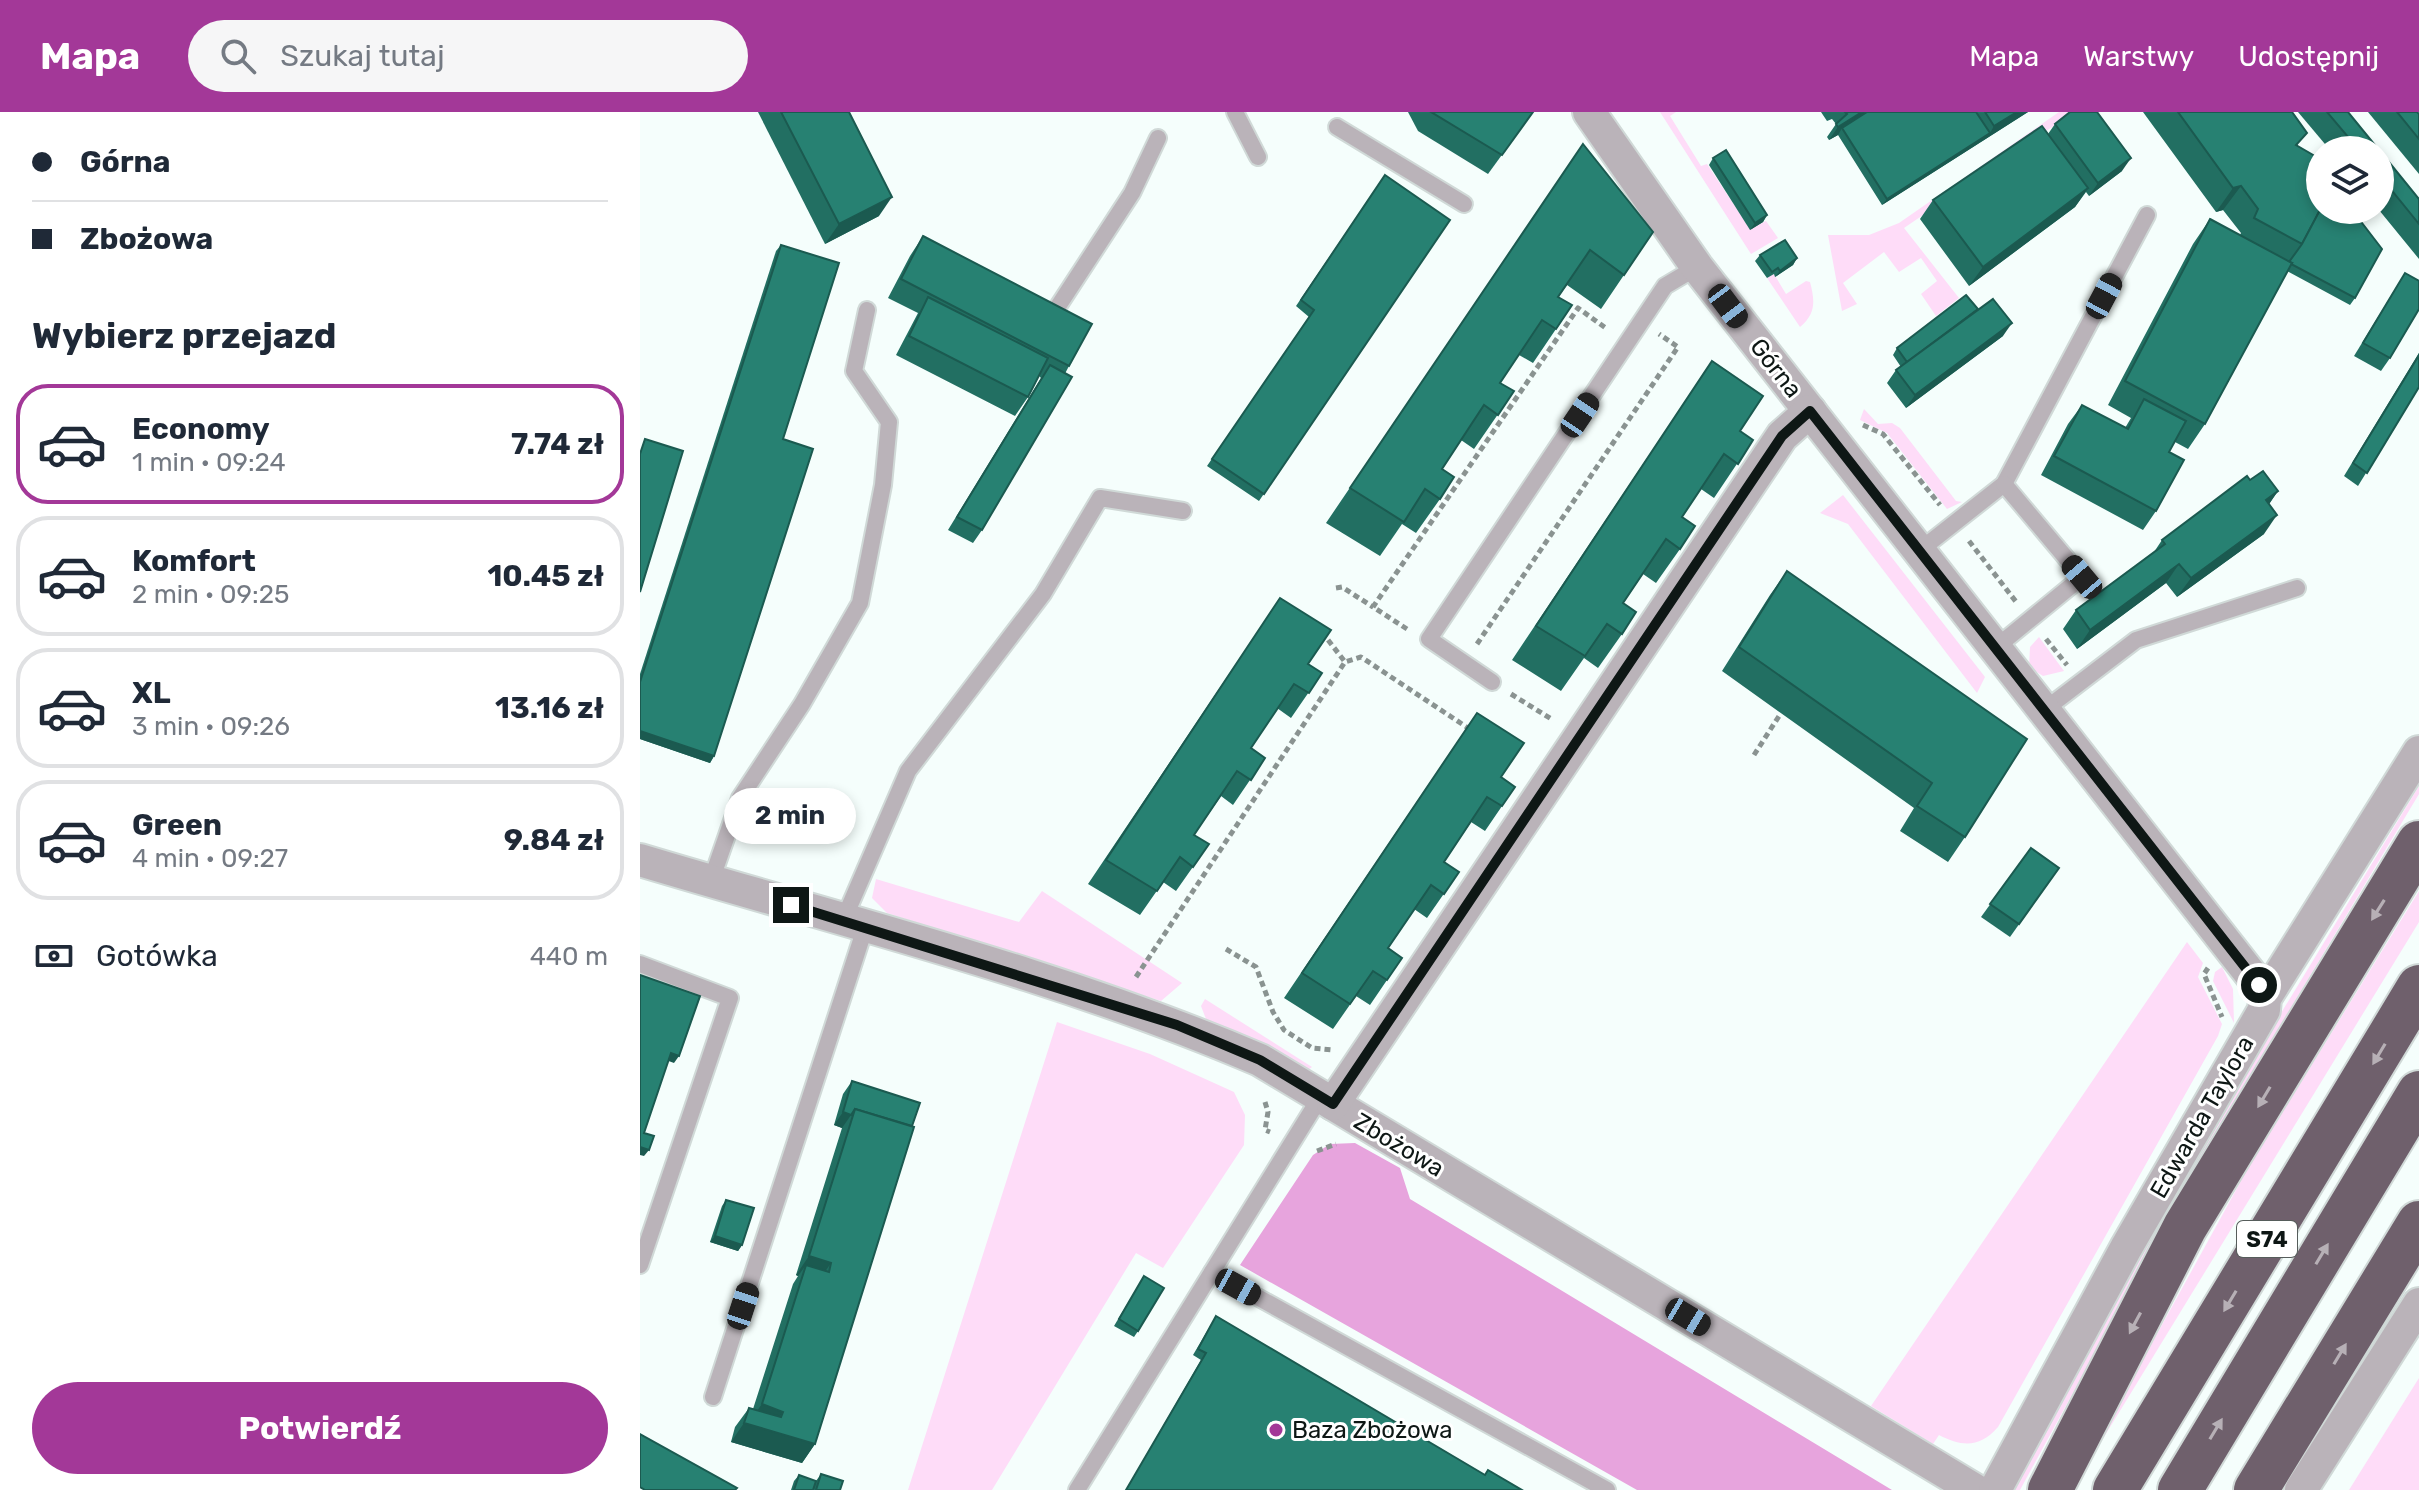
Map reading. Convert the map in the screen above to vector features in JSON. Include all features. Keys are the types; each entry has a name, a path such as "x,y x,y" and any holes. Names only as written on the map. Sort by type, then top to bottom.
{"highway":[{"path":"2050,1490 2185,1227 2419,843"},
{"name":"S74","path":"2115,1490 2419,987"},
{"name":"S74","path":"2180,1490 2419,1093"},
{"path":"2256,1490 2419,1223"}],"street":[{"name":"Górna","path":"1589,112 1641,191 1697,267 2259,985 2265,998"},
{"path":"1327,1100 1782,436 1810,411"},
{"name":"Edwarda Taylora","path":"1995,1490 2126,1248 2264,1010 2265,998 2419,752"},
{"name":"Zbożowa","path":"640,860 1118,1005 1186,1028 1260,1060 1975,1490"},
{"path":"2301,1490 2419,1304"}],"lane":[{"path":"1235,112 1258,157"},
{"path":"1337,127 1464,204"},
{"path":"1057,308 1132,193 1158,138"},
{"path":"1919,551 2004,484 2147,215"},
{"path":"1492,682 1429,639 1665,286 1697,267"},
{"path":"711,881 740,798 802,704 860,603 883,485 889,422 854,371 867,310"},
{"path":"1994,649 2082,577 2004,484"},
{"path":"713,1397 854,924 908,771 1043,594 1100,498 1183,511"},
{"path":"2043,711 2136,640 2297,588"},
{"path":"640,964 730,998 640,1265"},
{"path":"1077,1490 1292,1144 1327,1100"},
{"path":"1212,1272 1607,1490"}],"path":[{"path":"1373,607 1578,308 1628,343"},
{"path":"1464,663 1678,347 1642,322"},
{"path":"1336,588 1342,587 1416,635 1429,639"},
{"path":"1315,620 1345,662"},
{"path":"1118,1005 1345,662 1361,657 1484,739"},
{"path":"1754,755 1781,713"},
{"path":"1226,949 1256,967 1273,1012 1284,1030 1312,1048 1331,1048 1340,1053 1332,1060"},
{"path":"1263,1095 1268,1112 1265,1130 1313,1155 1330,1144 1342,1143"}],"shaded area":[{"path":"1660,112 1676,112 1670,116 1701,166 1707,164 1750,229 1766,221 1778,238 1751,254"},
{"path":"2059,112 2074,112 1904,228 1959,298 1936,316 1921,294 1937,281 1921,258 1899,272 1884,252 1843,283 1857,304 1842,311 1828,235 1869,235 1899,223"},
{"path":"1774,274 1786,294 1806,281 1810,282 1813,307 1800,327 1767,278"},
{"path":"1864,409 1878,424 1892,423 1900,428 1956,501 1962,502 1947,509 1887,433 1860,420"},
{"path":"1843,495 1985,677 1977,693 1848,524 1820,513"},
{"path":"2039,637 2064,671 2043,676 2029,667 2030,647"},
{"path":"2419,786 2419,794 2202,1156 2020,1490 2012,1490 2196,1153"},
{"path":"876,879 1019,922 1042,891 1182,983 1161,1001 887,913 872,898"},
{"path":"2419,891 2419,922 2104,1437 2101,1436 2247,1170"},
{"path":"2187,942 2203,963 2198,977 2222,1024 2218,1036 1998,1427 1977,1442 1955,1442 1939,1435 1933,1444 1871,1406"},
{"path":"2222,967 2233,989 2234,1023 2213,981 2215,972"},
{"path":"1205,999 1312,1067 1308,1070 1206,1019 1201,1006"},
{"path":"1057,1022 1150,1054 1234,1092 1245,1115 1244,1145 1163,1268 1136,1253 992,1490 908,1490"},
{"path":"1355,1143 1400,1168 1410,1199 1892,1490 1637,1490 1240,1265 1313,1155 1330,1144"},
{"path":"2419,1378 2419,1490 2349,1490"}],"building":[{"path":"781,112 849,112 892,197 839,224"},
{"path":"1431,112 1533,112 1502,155"},
{"path":"1845,112 1862,112 1838,127 1836,124 1847,114"},
{"path":"1867,112 1976,112 1990,133 1887,199 1842,128"},
{"path":"1985,112 2017,112 1994,126"},
{"path":"2070,112 2097,112 2131,158 2098,183 2055,124"},
{"path":"2178,112 2292,112 2307,133 2296,145 2306,151 2306,224 2313,224 2302,244 2254,218 2258,209 2241,186 2233,188"},
{"path":"2327,112 2348,112 2368,136 2347,136"},
{"path":"2397,112 2419,114 2419,139"},
{"path":"2042,126 2088,188 1983,267 1933,200"},
{"path":"1583,144 1653,232 1624,275 1590,250 1558,297 1572,305 1556,329 1542,320 1500,383 1514,391 1498,415 1484,405 1442,469 1454,477 1440,499 1425,489 1404,522 1350,488"},
{"path":"1726,150 1767,215 1755,223 1713,158"},
{"path":"2394,168 2419,199 2419,224 2394,193"},
{"path":"1385,175 1450,220 1264,494 1212,459 1314,310 1301,300"},
{"path":"2210,219 2292,263 2205,424 2125,381"},
{"path":"2313,224 2363,224 2382,249 2355,298 2289,262"},
{"path":"923,236 1092,324 1069,366 901,279"},
{"path":"1785,240 1797,258 1780,271 1778,268 1772,272 1760,255"},
{"path":"781,245 839,263 783,439 813,449 714,756 640,731 640,682"},
{"path":"2405,273 2419,281 2419,309 2390,358 2363,343"},
{"path":"1966,295 1978,309 1907,362 1897,348"},
{"path":"928,297 1048,358 1028,397 909,336"},
{"path":"1993,299 2012,323 1915,395 1896,370"},
{"path":"2419,355 2419,387 2367,473 2353,463"},
{"path":"1712,361 1763,396 1740,431 1753,440 1738,464 1724,454 1682,517 1695,526 1680,549 1666,539 1623,603 1636,612 1622,634 1607,624 1585,656 1536,626"},
{"path":"1050,365 1072,377 982,530 957,517"},
{"path":"2144,399 2186,421 2169,452 2184,460 2156,511 2054,456 2082,405 2128,429"},
{"path":"645,439 683,451 640,592 640,454"},
{"path":"2263,471 2278,491 2266,500 2277,515 2191,578 2179,564 2090,630 2076,610 2165,544 2162,540 2247,476 2250,480"},
{"path":"1787,571 2027,739 1965,837 1917,806 1932,783 1739,647"},
{"path":"1280,598 1331,630 1308,664 1322,673 1309,693 1294,684 1251,748 1265,758 1251,780 1237,771 1194,835 1209,844 1193,867 1180,857 1157,891 1106,860"},
{"path":"1477,713 1524,743 1501,777 1515,787 1502,806 1487,797 1444,862 1459,872 1444,894 1431,885 1388,948 1402,958 1387,980 1373,971 1350,1004 1302,973"},
{"path":"2031,848 2059,868 2019,924 1990,904"},
{"path":"640,975 700,996 679,1056 671,1053 644,1133 654,1136 649,1150 640,1147"},
{"path":"852,1081 920,1103 912,1126 855,1109 851,1115 843,1112"},
{"path":"855,1109 914,1127 815,1444 744,1423 749,1408 781,1417 783,1412 762,1404 806,1265 829,1272 831,1263 809,1256"},
{"path":"726,1200 754,1208 742,1245 715,1236"},
{"path":"1144,1276 1164,1288 1138,1331 1119,1319"},
{"name":"Baza Zbożowa","path":"1216,1316 1485,1475 1488,1470 1522,1490 1126,1490 1206,1353 1198,1349"},
{"path":"640,1434 737,1488 645,1490 640,1487"},
{"path":"821,1474 843,1481 840,1490 816,1490"},
{"path":"799,1475 816,1481 813,1490 794,1490"}],"place":[{"name":"Baza Zbożowa","path":"1276,1430"}],"route":[{"path":"791,905 1177,1025 1260,1060 1333,1104 1782,436 1810,411 2259,985"}]}
